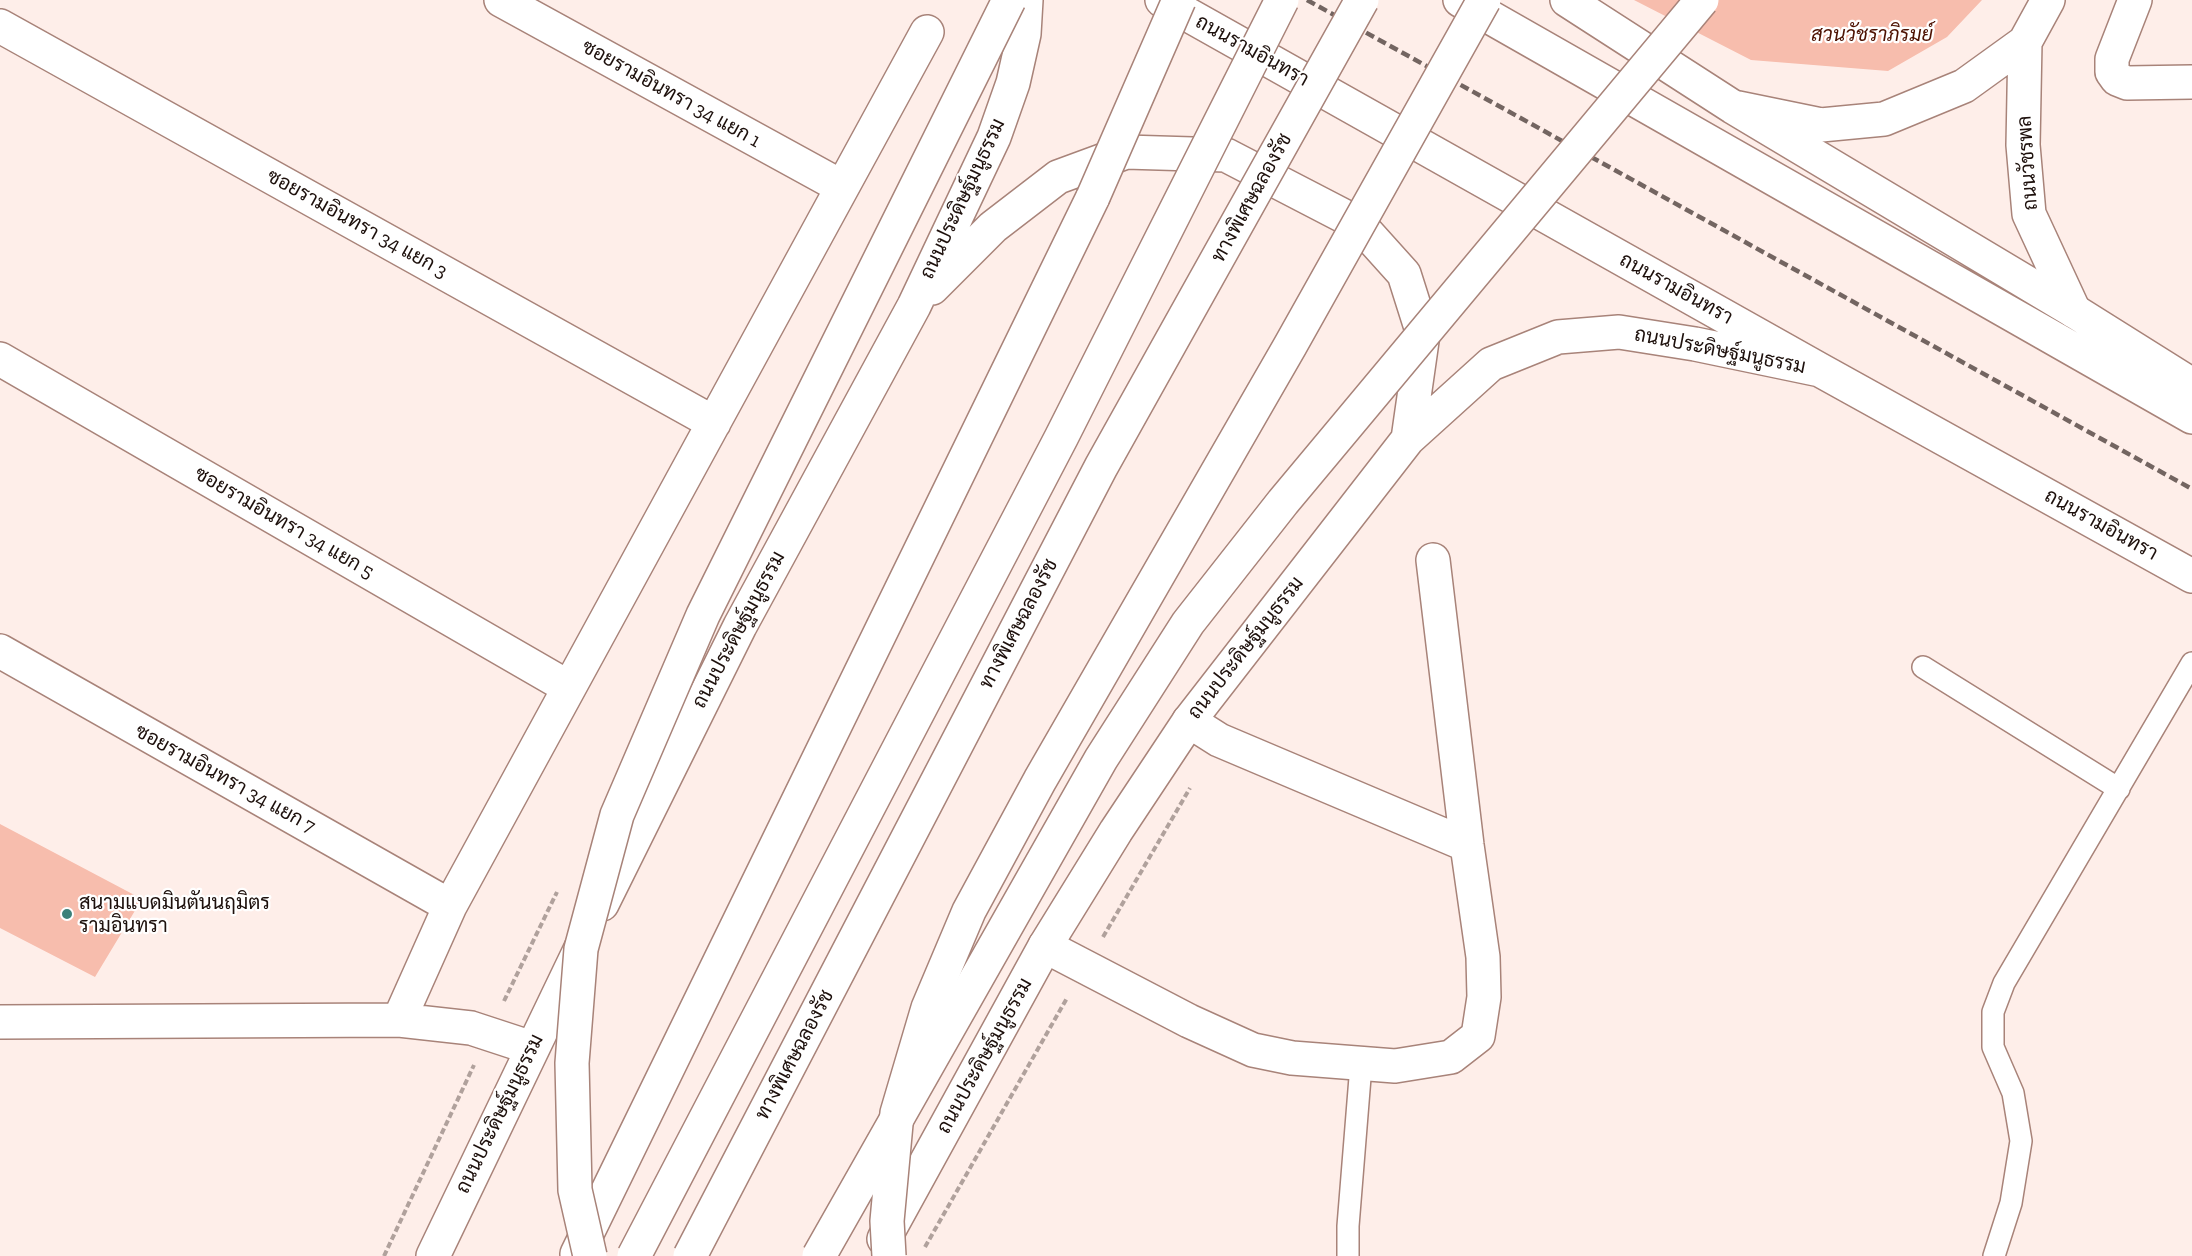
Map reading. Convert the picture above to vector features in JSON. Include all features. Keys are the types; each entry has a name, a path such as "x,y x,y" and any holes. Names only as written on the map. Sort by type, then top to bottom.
{"main road":[{"name":"ซอยรามอินทรา 34 แยก 1","path":"501,0 842,187"},
{"path":"590,1256 575,1190 572,1063 581,949 617,815 704,615 1010,0"},
{"name":"ถนนประดิษฐ์มนูธรรม","path":"433,1256 637,831 740,626 914,306 994,137 1014,83 1024,34 1026,0"},
{"name":"ถนนรามอินทรา","path":"1162,0 2192,576"},
{"path":"576,1256 1093,197 1179,0"},
{"path":"634,1256 1061,438 1282,0"},
{"name":"ทางพิเศษฉลองรัช","path":"690,1256 1101,467 1362,0"},
{"path":"1460,0 2192,417"},
{"path":"889,1256 887,1221 897,1113 928,1008 969,911 1040,780 1290,346 1484,0"},
{"path":"1567,0 1733,107 2074,311 2192,385"},
{"path":"819,1256 1101,759 1188,623 1312,465 1702,0"},
{"name":"ถนนวัชรพล","path":"1733,107 1821,125 1884,119 1964,86 2025,42 2048,0"},
{"path":"2135,0 2112,59 2112,72 2117,79 2127,83 2192,82"},
{"name":"ซอยรามอินทรา 34 แยก 3","path":"0,26 714,423"},
{"path":"399,1020 450,906 927,32"},
{"name":"ถนนวัชรพล","path":"2025,42 2023,145 2029,214 2074,311"},
{"path":"914,306 993,226 1058,177 1126,152 1226,155 1359,224 1404,274 1424,334 1408,439"},
{"name":"ถนนประดิษฐ์มนูธรรม","path":"874,1256 1045,946 1116,831 1190,721 1408,439 1491,364 1557,337 1618,332 1695,344 1820,370"},
{"name":"ซอยรามอินทรา 34 แยก 5","path":"0,358 568,687"},
{"path":"1045,946 1189,1021 1253,1050 1292,1058 1395,1066 1451,1056 1478,1036 1485,997 1483,957 1433,560"},
{"name":"ซอยรามอินทรา 34 แยก 7","path":"0,651 450,906"},
{"path":"1190,721 1219,740 1467,844"},
{"path":"0,1022 399,1020 471,1028 532,1048"}],"lane":[{"path":"1994,1256 2011,1203 2021,1141 2013,1093 1993,1047 1993,1012 2004,983 2192,663"},
{"path":"1923,667 2119,789"},
{"path":"1348,1256 1348,1226 1361,1065"}],"green space":[{"name":"สวนวัชราภิรมย์","path":"1634,0 1982,0 1947,37 1888,71 1751,60"},
{"name":"สนามแบดมินตันนฤมิตร รามอินทรา","path":"0,824 142,899 95,977 0,928"}],"railway":[{"path":"1307,0 2192,489"}],"place":[{"name":"สนามแบดมินตันนฤมิตร รามอินทรา","path":"67,914"}]}
